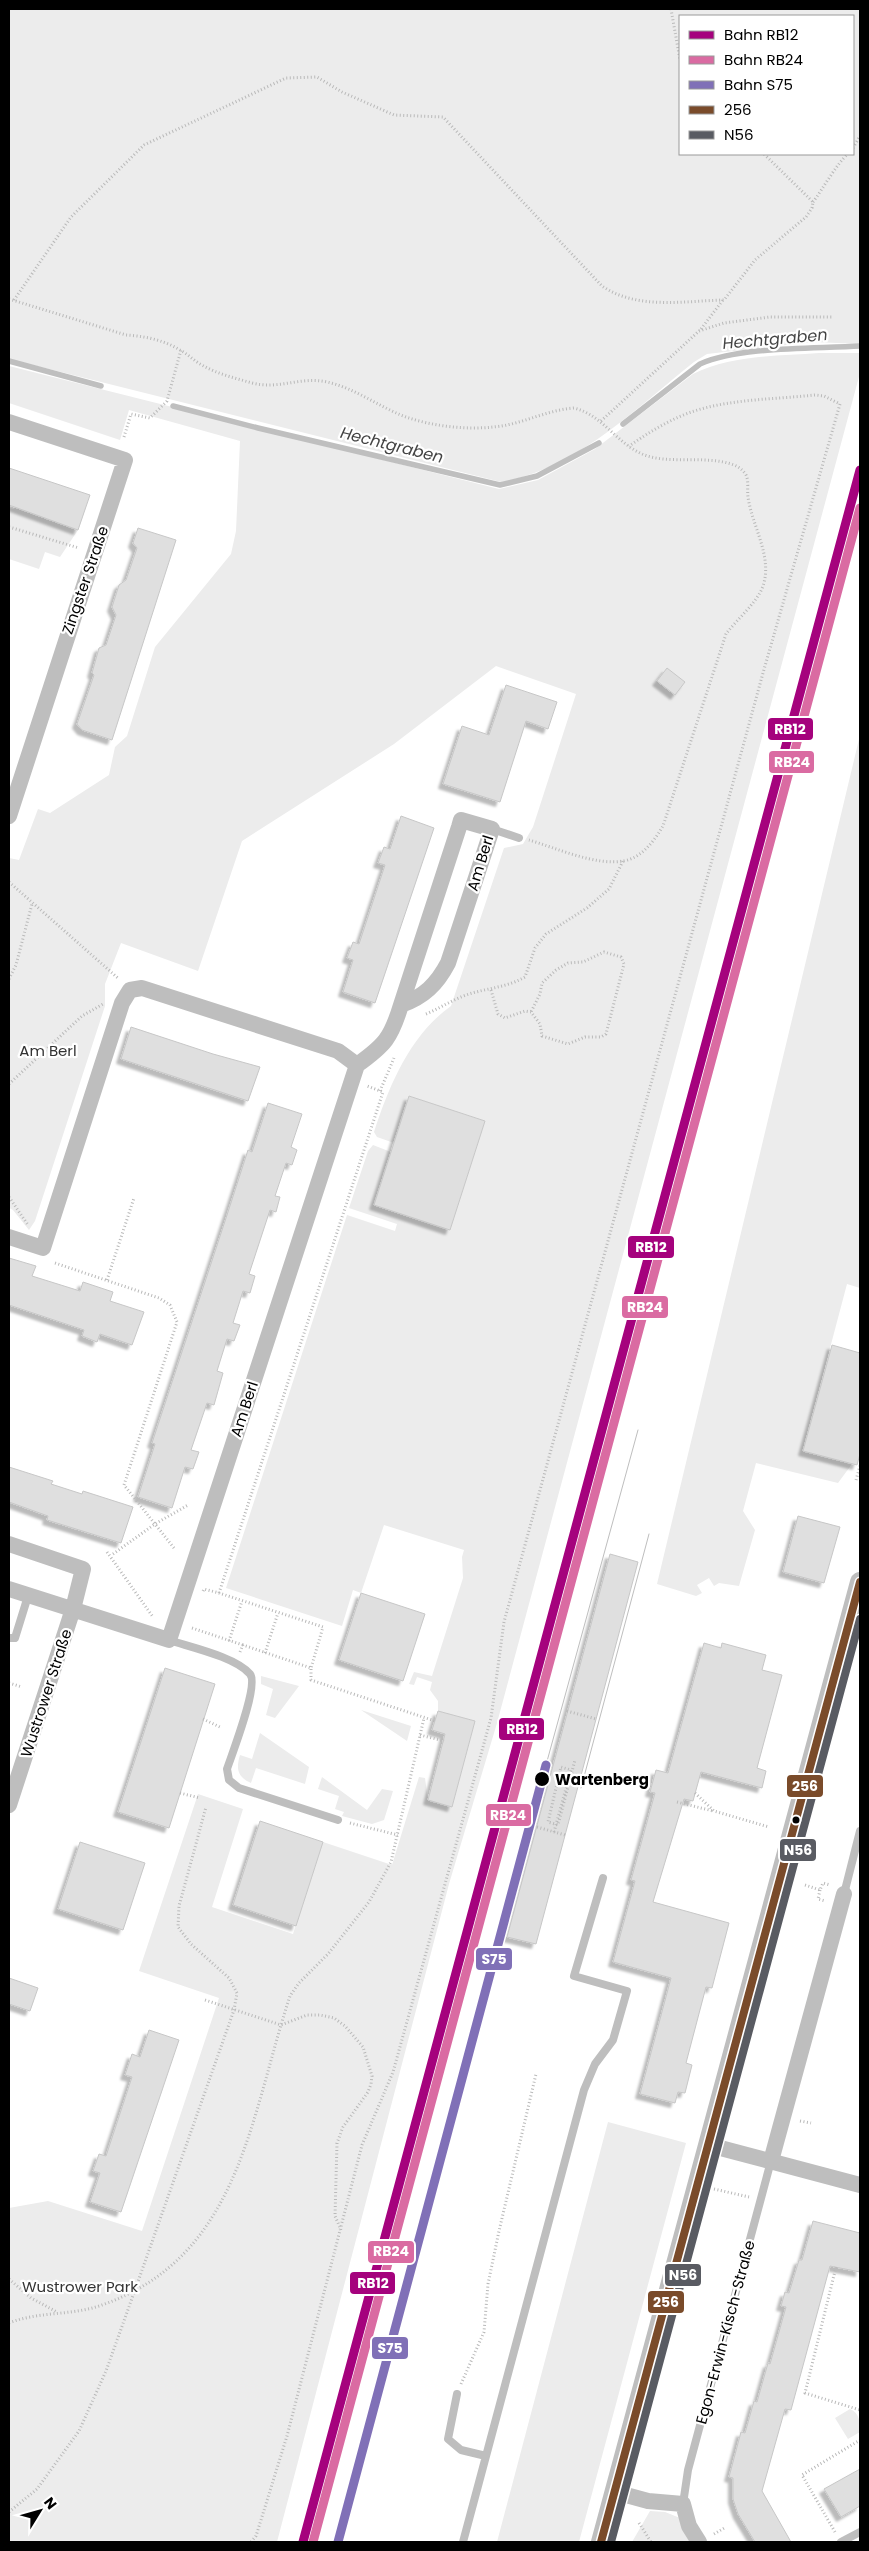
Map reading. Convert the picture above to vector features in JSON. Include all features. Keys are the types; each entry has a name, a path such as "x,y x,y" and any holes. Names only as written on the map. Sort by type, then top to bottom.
{"street":[{"name":"Zingster Straße","path":"9,422 125,460 9,816"},
{"name":"Am Berl","path":"169,1640 354,1072 385,1042 393,1030 401,1005 461,820 492,829 448,963 439,979 426,993 401,1005"},
{"path":"9,1237 43,1248 126,996 142,988 338,1052 354,1072"},
{"name":"Wustrower Straße","path":"9,1544 83,1569 73,1609 9,1805"},
{"path":"601,2542 860,1582"},
{"path":"9,1589 169,1640"},
{"name":"Egon-Erwin-Kisch-Straße","path":"771,2160 837,1893"},
{"path":"709,2145 860,2185"},
{"path":"615,2492 648,2501 683,2504 689,2526 699,2542"}],"lane":[{"path":"492,829 519,838"},
{"path":"9,1638 15,1638 28,1596"},
{"path":"169,1640 237,1664 251,1675 254,1684 227,1770 230,1780 240,1788 338,1820"},
{"name":"Egon-Erwin-Kisch-Straße","path":"837,1893 860,1831"},
{"path":"463,2542 584,2090 595,2064 613,2040 627,1991 574,1976 603,1878"},
{"name":"Egon-Erwin-Kisch-Straße","path":"683,2504 688,2470 771,2160"},
{"path":"457,2394 448,2439 461,2450 486,2456"},
{"path":"841,2542 860,2532"}],"path":[{"path":"671,9 679,54"},
{"path":"14,300 72,217 144,145 286,78 317,77 342,92 394,115 443,117 602,286 616,296 647,302 724,300"},
{"path":"601,421 711,319 755,260 806,217 812,208 812,202 807,194 765,155"},
{"path":"812,202 837,170 841,160 847,155"},
{"path":"9,299 126,335 143,336 181,350 201,365 229,377 263,386 278,386 307,380 326,382 368,397 406,417 440,425 492,428 574,408 583,410 601,421 639,453 652,457 702,459 733,465 742,469 747,476 748,497 765,561 766,576 762,589 752,604 738,617 726,634 662,826 652,843 642,852 623,861 582,856 519,838"},
{"path":"699,331 724,323 770,317 832,317"},
{"path":"124,437 131,414 150,418 167,401 181,350"},
{"path":"251,2542 256,2536 287,2436 342,2231 362,2145 393,2072 417,1992 491,1718 504,1622 763,673 840,404 824,396 815,395 708,408 660,426 629,446"},
{"path":"9,527 94,553"},
{"path":"424,1015 447,1006 462,997 510,985 525,977 535,948 546,934 587,908 609,889 623,861"},
{"path":"9,882 126,996"},
{"path":"9,979 16,965 32,904"},
{"path":"491,990 498,1014 510,1017 525,1011 531,1012 540,1024 542,1036 568,1044 585,1037 604,1036 624,970 621,957 604,952 584,962 563,965 542,983 540,994 531,1012"},
{"path":"9,1084 82,1016 111,1000 126,996"},
{"path":"219,1594 383,1092 354,1072"},
{"path":"9,1197 33,1232"},
{"path":"107,1280 134,1198"},
{"path":"55,1263 160,1298 170,1305 177,1322 124,1485 174,1548"},
{"path":"856,1480 860,1466"},
{"path":"113,1554 155,1524 188,1505"},
{"path":"107,1552 158,1624"},
{"path":"184,1594 200,1600 204,1589 323,1627 311,1668 312,1680 435,1721"},
{"path":"229,1641 242,1601"},
{"path":"265,1652 278,1613"},
{"path":"194,1622 192,1629 311,1668"},
{"path":"237,1664 243,1645"},
{"path":"9,1683 22,1687"},
{"path":"567,1711 579,1717 596,1719"},
{"path":"9,2323 58,2312 74,2312 102,2305 135,2290 182,2257 210,2223 225,2198 254,2114 290,1996 299,1983 328,1954 369,1902 392,1862 424,1718"},
{"path":"203,1719 222,1728"},
{"path":"420,1735 444,1741"},
{"path":"554,1832 557,1824 571,1770 561,1767 548,1822 553,1823 558,1825 575,1760"},
{"path":"180,1792 200,1798"},
{"path":"695,1793 714,1811"},
{"path":"677,1802 769,1827"},
{"path":"9,2512 37,2489 79,2431 106,2371 234,2010 237,1993 229,1978 191,1944 178,1926 179,1906 206,1807"},
{"path":"338,1820 398,1835"},
{"path":"537,1828 565,1835"},
{"path":"805,1885 820,1890 823,1883 832,1886 837,1893"},
{"path":"205,2000 281,2025 307,2015 334,2018 345,2026 363,2047 372,2076 371,2084 368,2092 342,2127 337,2143 335,2216 342,2231"},
{"path":"457,2394 484,2332 488,2284 536,2074"},
{"path":"698,2185 751,2198 762,2190"},
{"path":"836,2267 805,2393 860,2410"},
{"path":"9,2279 31,2298 58,2312"},
{"path":"835,2534 802,2476 860,2440"},
{"path":"639,2523 651,2542"}],"green space":[{"path":"9,9 860,9 860,344 813,342 707,354 694,362 627,417 580,450 555,464 529,475 501,482 9,359"},
{"name":"Wustrower Park","path":"819,353 860,353 860,373 497,1723 449,1884 277,2542 9,2542 9,2208 48,2201 142,2231 219,1998 139,1971 198,1794 243,1809 212,1907 293,1934 323,1842 392,1865 419,1777 425,1778 428,1800 452,1807 475,1721 438,1711 438,1701 430,1690 432,1682 417,1677 414,1685 409,1684 414,1672 432,1676 463,1578 462,1557 464,1550 384,1525 361,1593 353,1590 342,1626 226,1588 347,1215 395,1231 397,1224 349,1208 368,1151 373,1145 391,1152 374,1205 450,1229 485,1121 409,1096 394,1143 377,1137 374,1132 394,1080 413,1046 424,1031 451,1006 504,848 523,844 533,827 576,694 496,666 394,744 242,841 198,971 121,943 105,984 105,1006 35,1221 29,1230 13,1210 9,1208 9,858 19,860 38,809 50,813 109,775 115,747 127,736 155,647 231,554 236,531 240,441 129,410 120,440 9,403 9,366 499,489 538,480 595,449 693,374 723,363 738,360"},
{"path":"15,507 78,530 60,557 45,552 39,569 9,559 9,508 14,509"},
{"path":"860,735 860,1288 847,1284 803,1450 852,1464 838,1483 756,1463 743,1511 755,1530 739,1586 719,1583 714,1586 709,1578 697,1585 702,1593 696,1596 657,1584"},
{"path":"261,1676 299,1686 275,1718 266,1715 273,1689 261,1684"},
{"path":"361,1710 411,1726 407,1741"},
{"path":"260,1733 309,1767 305,1784 256,1768 251,1783 240,1775 238,1764 240,1755 252,1759"},
{"path":"322,1777 367,1810 382,1789 393,1791 384,1820 372,1824 342,1816 344,1812 335,1809 339,1796 318,1789"},
{"path":"608,2122 686,2143 579,2542 497,2542"},
{"path":"850,2409 858,2416 860,2432 848,2439 835,2418"},
{"path":"650,2511 665,2512 680,2518 690,2542 632,2542"}],"building":[{"path":"9,468 90,495 78,530 9,505"},
{"path":"138,528 176,540 112,740 82,730 77,724 94,675 92,673 99,648 106,645 116,615 112,607 119,585 126,580 137,548 133,543"},
{"path":"667,668 685,682 675,695 657,681"},
{"path":"506,685 557,702 548,729 526,721 500,802 443,784 462,726 489,735"},
{"path":"401,816 434,828 375,1003 343,992 353,960 347,958 353,942 359,944 385,865 378,863 384,847 390,849"},
{"path":"131,1027 213,1054 260,1067 248,1101 121,1059"},
{"path":"409,1096 485,1121 450,1230 374,1205"},
{"path":"268,1103 302,1114 291,1147 297,1150 292,1165 286,1163 275,1196 280,1197 276,1212 270,1210 249,1274 255,1276 250,1293 243,1291 233,1323 240,1325 234,1341 227,1339 217,1371 223,1373 214,1405 207,1403 191,1450 199,1452 193,1469 185,1467 172,1508 138,1497 155,1444 152,1443 248,1150 252,1152"},
{"path":"9,1258 36,1266 32,1276 80,1291 83,1282 113,1292 110,1301 144,1312 132,1345 100,1334 97,1342 82,1336 84,1330 9,1305"},
{"path":"832,1345 860,1353 860,1454 857,1465 803,1451"},
{"path":"9,1467 53,1481 51,1484 82,1494 83,1491 133,1507 121,1543 47,1520 48,1516 9,1502"},
{"path":"798,1516 840,1527 824,1583 783,1572"},
{"path":"610,1554 638,1562 536,1944 507,1937"},
{"path":"361,1593 425,1614 403,1681 339,1660"},
{"path":"704,1643 721,1648 722,1643 766,1655 762,1670 782,1675 757,1768 766,1771 762,1788 701,1772 693,1801 684,1799 653,1902 729,1923 712,1988 706,1987 686,2063 692,2065 685,2093 678,2092 675,2103 640,2094 671,1978 613,1962 635,1881 631,1880 655,1793 650,1792 656,1770 668,1773"},
{"path":"165,1668 215,1684 169,1828 118,1812"},
{"path":"438,1711 475,1721 452,1807 428,1800 445,1734 432,1730"},
{"path":"260,1821 323,1842 296,1926 233,1905"},
{"path":"80,1842 145,1863 123,1930 58,1909"},
{"path":"9,1978 38,1988 30,2011 9,2004"},
{"path":"149,2030 179,2040 121,2212 90,2202 100,2173 93,2171 99,2154 106,2156 132,2077 125,2075 132,2054 140,2057"},
{"path":"813,2221 860,2233 860,2272 830,2266 791,2410 785,2409 762,2491 791,2542 755,2542 738,2514 733,2499 733,2478 729,2477 741,2432 745,2433 754,2401 757,2402 768,2363 770,2364 786,2307 781,2306 785,2292 789,2293 799,2260 802,2260"},
{"path":"860,2469 860,2506 841,2517 824,2489"}],"waterway":[{"name":"Hechtgraben","path":"623,424 700,364 717,358 757,351 860,346"},
{"name":"Hechtgraben","path":"9,361 101,386"},
{"name":"Hechtgraben","path":"173,406 500,485 537,476 599,443"}],"tram line":[{"path":"546,1765 638,1430"},
{"path":"581,1788 649,1534"}],"rail line":[{"name":"RB12","path":"303,2542 860,470"},
{"name":"RB24","path":"313,2542 860,508"},
{"name":"S75","path":"338,2542 546,1765"}],"transit line":[{"name":"256","path":"601,2542 860,1582"},
{"name":"N56","path":"611,2542 860,1619"}],"place":[{"name":"Wartenberg","path":"542,1779"}]}
